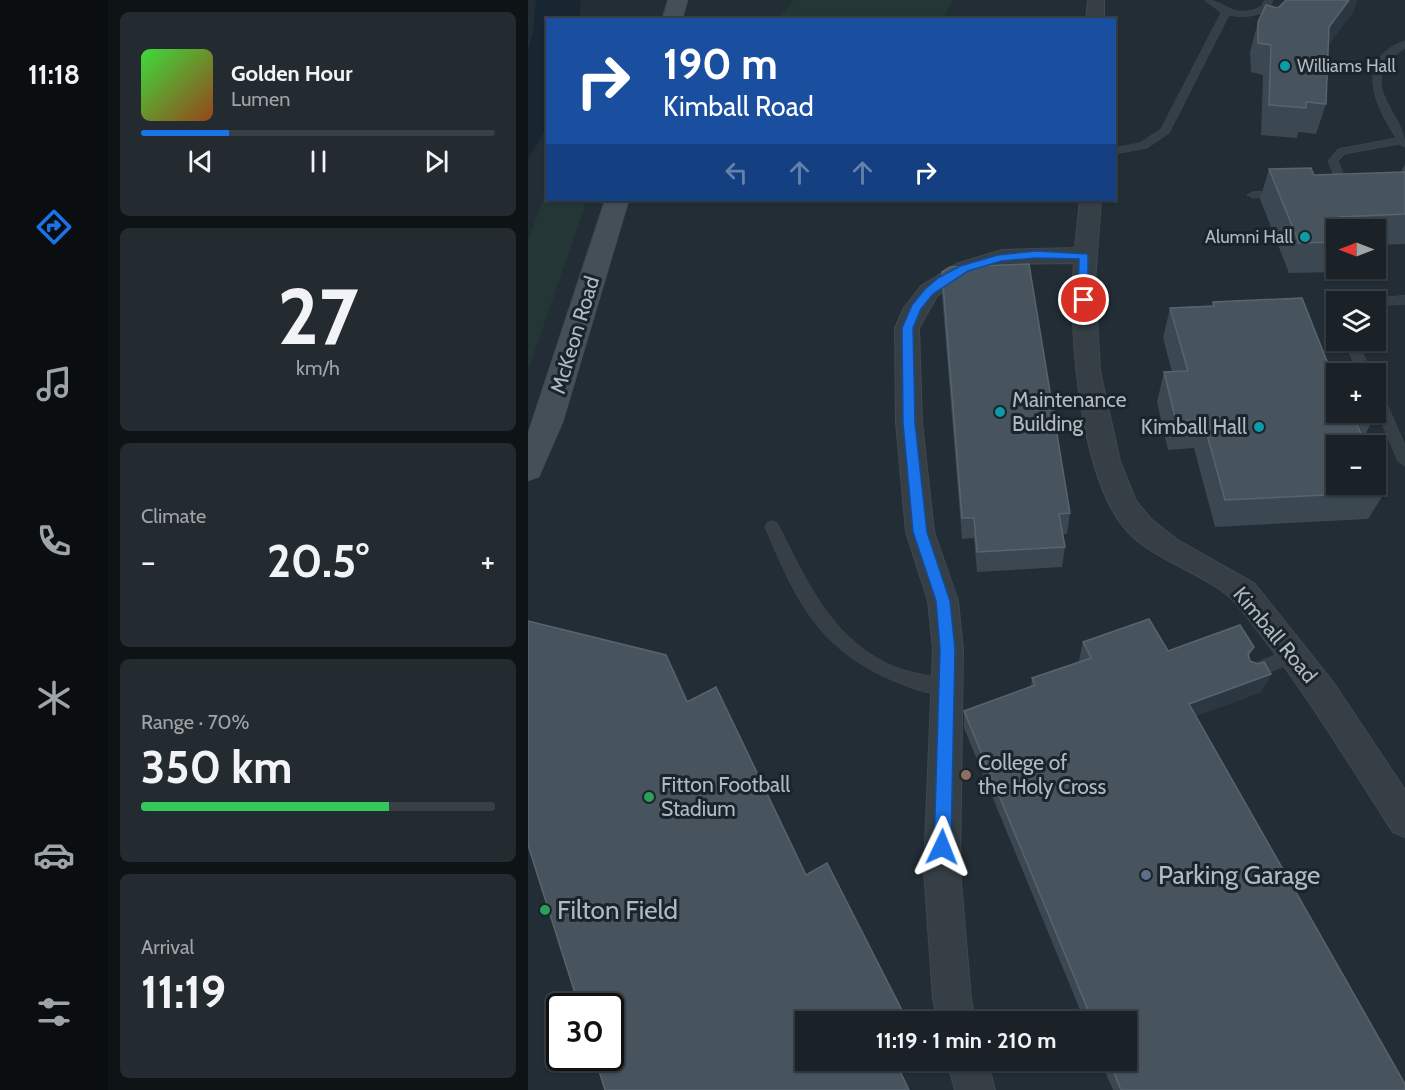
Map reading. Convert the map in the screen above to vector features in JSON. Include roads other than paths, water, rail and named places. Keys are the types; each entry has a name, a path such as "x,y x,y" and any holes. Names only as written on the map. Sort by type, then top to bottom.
{"main road":[{"path":"673,18 678,0"},
{"name":"McKeon Road","path":"528,469 548,422 617,201"}],"street":[{"path":"1095,18 1096,0"},
{"name":"Kimball Road","path":"1090,201 1084,256 1088,371 1107,461 1124,506 1141,527 1166,547 1242,591 1322,692 1405,820"},
{"path":"955,1011 942,870 948,649 943,601 920,532 909,423 907,328 916,308 929,291 964,269 1002,257 1036,254 1084,256"},
{"path":"970,1071 975,1090"}],"lane":[{"path":"1209,0 1215,7 1226,12 1241,14 1259,12 1269,5 1269,0"},
{"path":"1116,151 1143,146 1165,131 1226,12"},
{"path":"1346,192 1333,161 1342,151 1404,142 1384,111 1377,93 1376,79 1379,68 1387,56 1405,44"},
{"path":"1252,195 1287,194"},
{"path":"1386,301 1405,300"},
{"path":"1386,418 1405,461"},
{"path":"772,527 796,584 838,638 859,657 891,675 917,684 947,688"},
{"path":"1250,673 1292,656"}],"water":[{"path":"536,0 581,0 579,18 546,18 546,129 528,159 528,50 533,32"}],"place":[{"name":"Williams Hall","path":"1285,66"},
{"name":"Alumni Hall","path":"1305,237"},
{"name":"Maintenance Building","path":"1000,412"},
{"name":"Kimball Hall","path":"1259,427"},
{"name":"College of the Holy Cross","path":"966,775"},
{"name":"Fitton Football Stadium","path":"649,797"},
{"name":"Parking Garage","path":"1146,875"},
{"name":"Filton Field","path":"545,910"}]}
